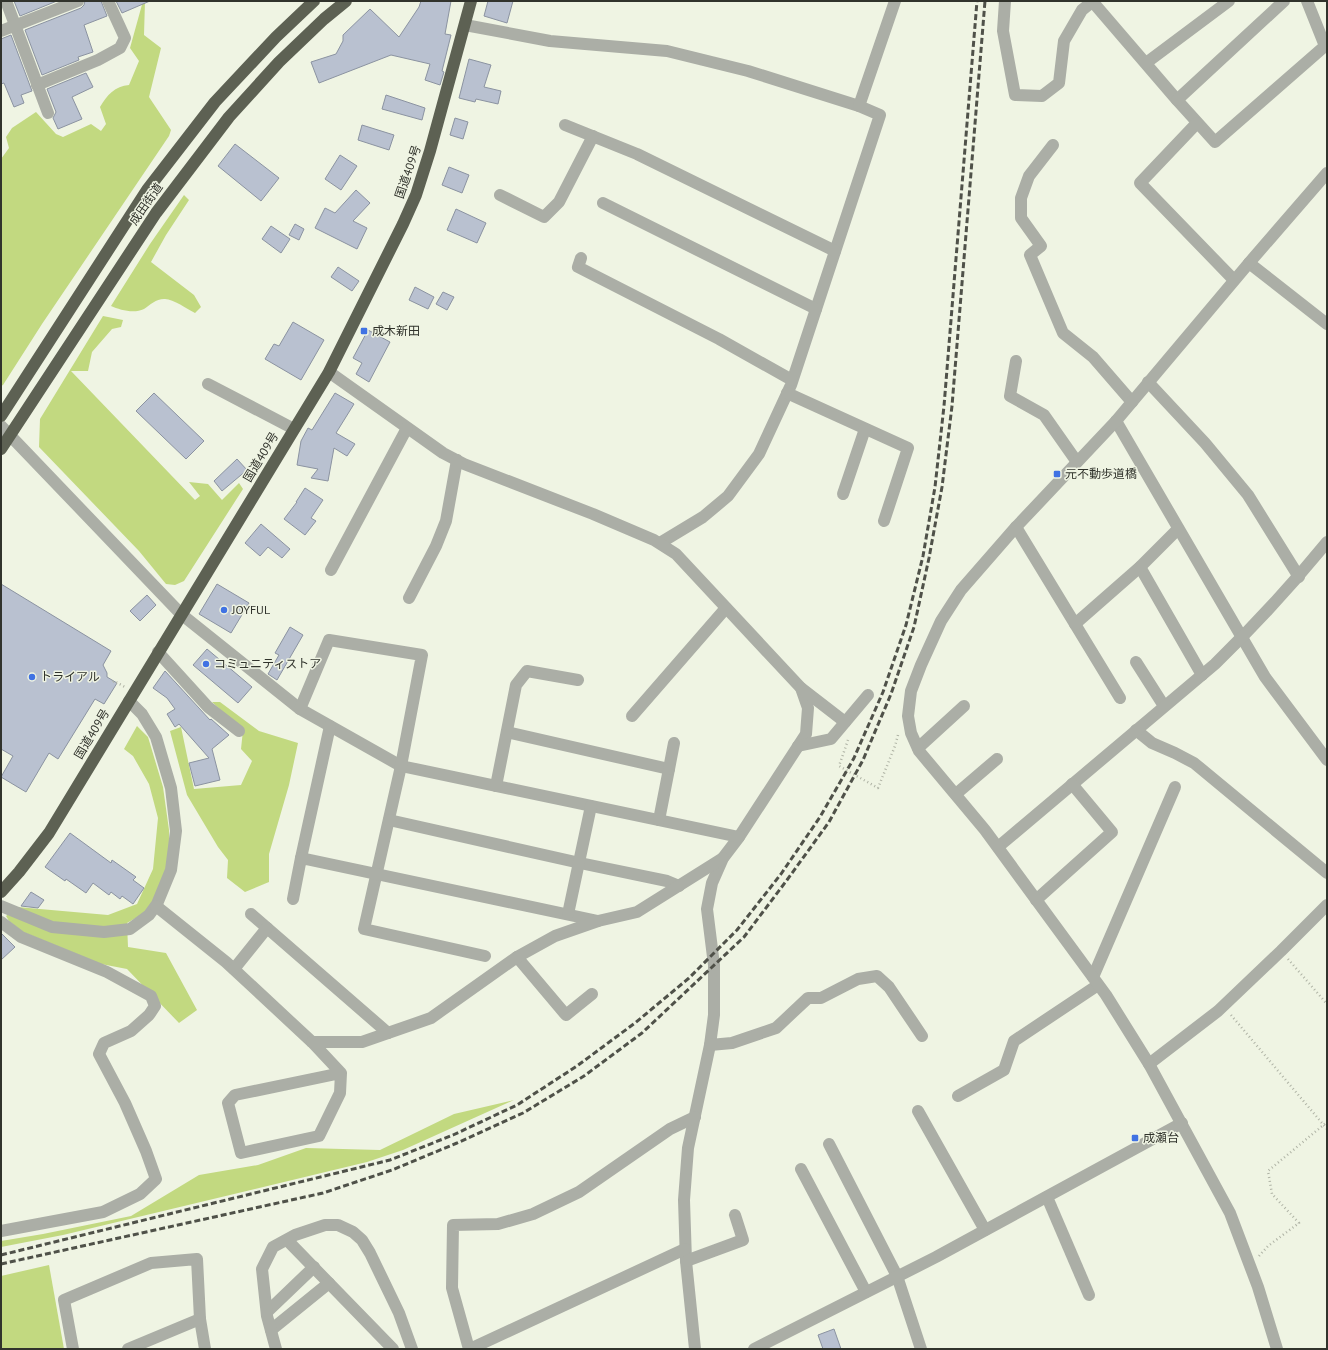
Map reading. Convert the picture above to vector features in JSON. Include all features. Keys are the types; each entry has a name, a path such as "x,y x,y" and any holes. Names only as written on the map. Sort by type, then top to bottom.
{"highway":[{"name":"成田街道","path":"1,416 147,190 215,102 276,36 314,1"},
{"name":"成田街道","path":"1,449 156,213 230,116 279,62 324,19 346,1"},
{"name":"国道409号","path":"1,892 19,872 49,833 329,372 416,195 430,151 471,1"}],"street":[{"path":"6,1 48,113"},
{"path":"1,31 78,1"},
{"path":"37,85 98,60 120,48 125,38 108,1"},
{"path":"859,106 895,1"},
{"path":"1005,1 1002,31 1015,96 1042,96 1059,83 1064,41 1082,10 1093,1 1177,100 1215,142 1325,46 1307,1"},
{"path":"1146,63 1230,1"},
{"path":"1177,100 1284,1"},
{"path":"465,25 550,41 668,50 748,71 859,106 880,115 792,380 759,454 728,496 703,517 660,543"},
{"path":"1197,123 1140,183 1234,280"},
{"path":"565,125 637,154 835,251"},
{"path":"500,195 544,217 559,202 593,136"},
{"path":"1053,145 1029,176 1021,198 1021,218 1041,246 1030,255 1063,333 1093,357 1132,402"},
{"path":"1277,1349 1258,1287 1230,1213 1150,1064 1095,981 986,830 919,751 911,733 908,716 912,691 921,665 941,622 961,590 1016,527 1116,421 1234,280 1327,173"},
{"path":"603,203 816,309"},
{"path":"581,258 578,267 719,340 792,380"},
{"path":"1249,263 1327,324"},
{"path":"1016,360 1010,396 1044,415 1077,462"},
{"path":"329,372 443,453 464,464 593,514 660,543 676,554 802,688 845,722"},
{"path":"1148,382 1205,443 1248,495 1299,577"},
{"path":"208,384 294,429"},
{"path":"787,394 908,448 884,521"},
{"path":"1116,421 1265,678 1327,760"},
{"path":"1,426 181,614 300,709 401,766 739,837"},
{"path":"331,570 407,428"},
{"path":"843,494 865,429"},
{"path":"409,598 436,546 446,521 457,460"},
{"path":"1016,527 1120,698"},
{"path":"1075,624 1140,568 1178,529"},
{"path":"998,847 1202,675 1242,638 1299,577 1327,542"},
{"path":"1140,568 1202,675"},
{"path":"632,716 726,608"},
{"path":"300,709 329,640 422,655 401,766 364,929 485,956"},
{"path":"158,652 208,706 239,731"},
{"path":"1136,662 1164,706"},
{"path":"496,786 516,685 528,671 578,680"},
{"path":"695,1349 686,1255 684,1200 688,1148 710,1045 714,1016 714,965 707,909 712,883 723,858 739,837 806,734 808,708 802,688"},
{"path":"798,746 830,739 868,695"},
{"path":"1,906 52,926 104,932 130,929 149,915 156,906 171,870 176,831 172,788 156,737 142,714 129,700"},
{"path":"918,748 964,706"},
{"path":"293,899 330,726"},
{"path":"1136,730 1152,743 1194,763 1327,873"},
{"path":"507,732 669,769"},
{"path":"659,820 674,743"},
{"path":"956,794 996,759"},
{"path":"1036,900 1112,832 1072,784"},
{"path":"958,1096 1004,1070 1014,1041 1095,981 1175,787"},
{"path":"568,914 591,806"},
{"path":"389,820 580,863 668,881 679,886"},
{"path":"301,858 598,921"},
{"path":"312,1042 362,1042 431,1018 517,957 555,936 598,921 637,912 723,858"},
{"path":"1150,1064 1223,1006 1327,905"},
{"path":"156,906 234,969 312,1042 341,1073 340,1093 319,1136 241,1153 228,1103 235,1094 341,1073"},
{"path":"251,914 388,1033"},
{"path":"1,922 21,937 107,972 151,996 155,1006 149,1015 131,1031 104,1043 99,1054 125,1103 146,1151 156,1179 140,1194 103,1212 1,1231"},
{"path":"234,969 267,928"},
{"path":"517,957 566,1015 592,994"},
{"path":"710,1045 732,1043 776,1028 808,998 821,998 858,979 877,976 889,987 922,1036"},
{"path":"918,1111 985,1230"},
{"path":"695,1117 670,1129 579,1192 533,1214 498,1224 453,1225 452,1288 469,1349 686,1255 743,1240 736,1215"},
{"path":"754,1349 936,1257 1182,1123"},
{"path":"829,1144 897,1276 921,1349"},
{"path":"801,1169 866,1292"},
{"path":"1047,1197 1089,1295"},
{"path":"276,1349 267,1312 262,1269 273,1248 295,1235 325,1225 338,1225 353,1232 362,1240 370,1253 399,1313 412,1349"},
{"path":"287,1240 393,1349"},
{"path":"74,1349 64,1300 151,1263 197,1259 200,1318 205,1349"},
{"path":"267,1312 314,1267"},
{"path":"271,1330 329,1283"},
{"path":"128,1349 200,1318"}],"path":[{"path":"113,682 114,681 126,688"},
{"path":"849,737 839,766 878,788 896,746"},
{"path":"1281,951 1327,1004"},
{"path":"1223,1006 1327,1129"},
{"path":"1250,1265 1268,1246 1299,1223 1272,1194 1268,1171 1327,1122"}],"green space":[{"path":"143,1 145,1 144,35 161,48 149,97 171,130 169,136 1,386 1,159 9,148 6,137 12,128 36,112 56,134 63,137 91,124 101,131 106,124 100,107 112,92 120,87 129,85 139,61 130,48"},
{"path":"184,195 189,200 166,235 151,262 194,295 201,307 195,313 167,299 161,299 144,309 136,311 123,310 111,306 150,244"},
{"path":"103,316 123,320 121,327 112,329 92,352 88,371 71,371 195,500 200,496 189,482 208,484 222,500 239,483 243,489 184,581 175,585 166,584 139,551 39,447 40,419"},
{"path":"212,702 220,702 259,731 298,743 289,785 269,854 269,882 245,892 227,878 228,860 218,847 187,795 170,731 181,727 194,789 241,785 252,761 241,749 243,730"},
{"path":"137,726 148,737 163,787 169,830 169,855 165,874 148,911 127,923 128,947 166,953 197,1010 179,1023 127,969 101,964 23,932 9,921 6,916 17,907 108,915 137,904 153,869 158,818 149,784 133,756 124,749"},
{"path":"514,1100 403,1150 367,1162 63,1235 1,1247 1,1241 131,1216 199,1175 258,1165 306,1148 380,1150 454,1114"},
{"path":"49,1265 64,1349 1,1349 1,1276"}],"building":[{"path":"14,1 57,1 20,16"},
{"path":"85,1 101,1 107,16 84,25 93,52 78,57 79,60 42,75 25,30 81,8"},
{"path":"116,1 150,1 122,13"},
{"path":"421,1 451,1 445,34 451,35 440,85 425,80 430,64 391,55 319,83 311,62 336,54 343,41 343,35 370,9 399,37 419,7"},
{"path":"488,1 513,1 507,23 484,16"},
{"path":"11,35 32,91 21,95 24,103 14,107 4,83 1,84 1,39"},
{"path":"469,59 491,65 484,87 501,91 498,104 476,99 475,102 459,98"},
{"path":"86,73 93,87 72,97 82,119 58,129 53,118 56,112 47,89"},
{"path":"386,95 425,108 422,120 382,109"},
{"path":"455,118 468,122 463,139 450,135"},
{"path":"362,125 394,135 389,150 358,140"},
{"path":"235,144 279,178 261,201 218,166"},
{"path":"340,155 357,166 341,190 325,179"},
{"path":"449,167 469,175 462,193 442,185"},
{"path":"356,190 370,203 353,221 367,228 357,249 315,228 325,208 335,213"},
{"path":"456,209 486,223 477,243 447,230"},
{"path":"295,224 304,229 299,240 289,235"},
{"path":"271,226 290,239 281,253 262,239"},
{"path":"338,267 359,281 352,291 331,277"},
{"path":"415,287 434,297 428,309 409,300"},
{"path":"443,292 454,297 447,310 436,304"},
{"path":"293,322 324,340 301,380 265,359 274,344 279,346"},
{"path":"368,330 390,342 369,382 356,374 362,363 353,358"},
{"path":"154,393 204,441 186,459 136,411"},
{"path":"335,393 354,404 336,433 355,444 347,456 334,448 328,481 311,478 318,469 297,465 301,441 308,428 312,430"},
{"path":"237,459 247,470 222,491 214,481"},
{"path":"305,488 323,500 311,518 316,521 305,535 284,519 297,502"},
{"path":"261,524 290,549 282,558 268,547 260,556 245,543"},
{"path":"1,584 111,651 103,665 107,673 107,677 117,683 104,704 95,699 58,759 49,753 26,792 1,777 13,756 1,749"},
{"path":"217,584 249,603 231,633 199,614"},
{"path":"147,595 156,605 140,621 130,611"},
{"path":"290,627 303,635 277,680 268,674 279,655 275,653"},
{"path":"207,649 252,687 238,703 193,665"},
{"path":"165,671 210,720 211,719 229,735 212,749 220,780 195,786 189,763 209,758 179,724 175,727 167,714 175,709 167,698 153,688"},
{"path":"70,833 111,863 112,860 136,877 133,880 144,888 133,904 122,896 120,899 111,892 109,895 93,883 86,893 45,867"},
{"path":"31,892 44,900 38,908 21,906"},
{"path":"1,933 15,947 1,960"},
{"path":"834,1329 841,1349 823,1349 818,1335"}],"railway":[{"path":"1,1255 390,1160 453,1135 517,1105 577,1066 635,1023 689,978 737,930 781,874 820,817 854,758 883,692 906,625 923,556 935,487 944,406 977,1"},
{"path":"1,1264 323,1193 392,1170 457,1143 523,1113 584,1076 642,1033 744,937 829,822 863,760 891,694 914,627 942,487 952,406 985,1"}],"place":[{"name":"成木新田","path":"364,331"},
{"name":"元不動歩道橋","path":"1057,474"},
{"name":"JOYFUL","path":"224,610"},
{"name":"コミュニティストア","path":"206,664"},
{"name":"トライアル","path":"32,677"},
{"name":"成瀬台","path":"1135,1138"}]}
